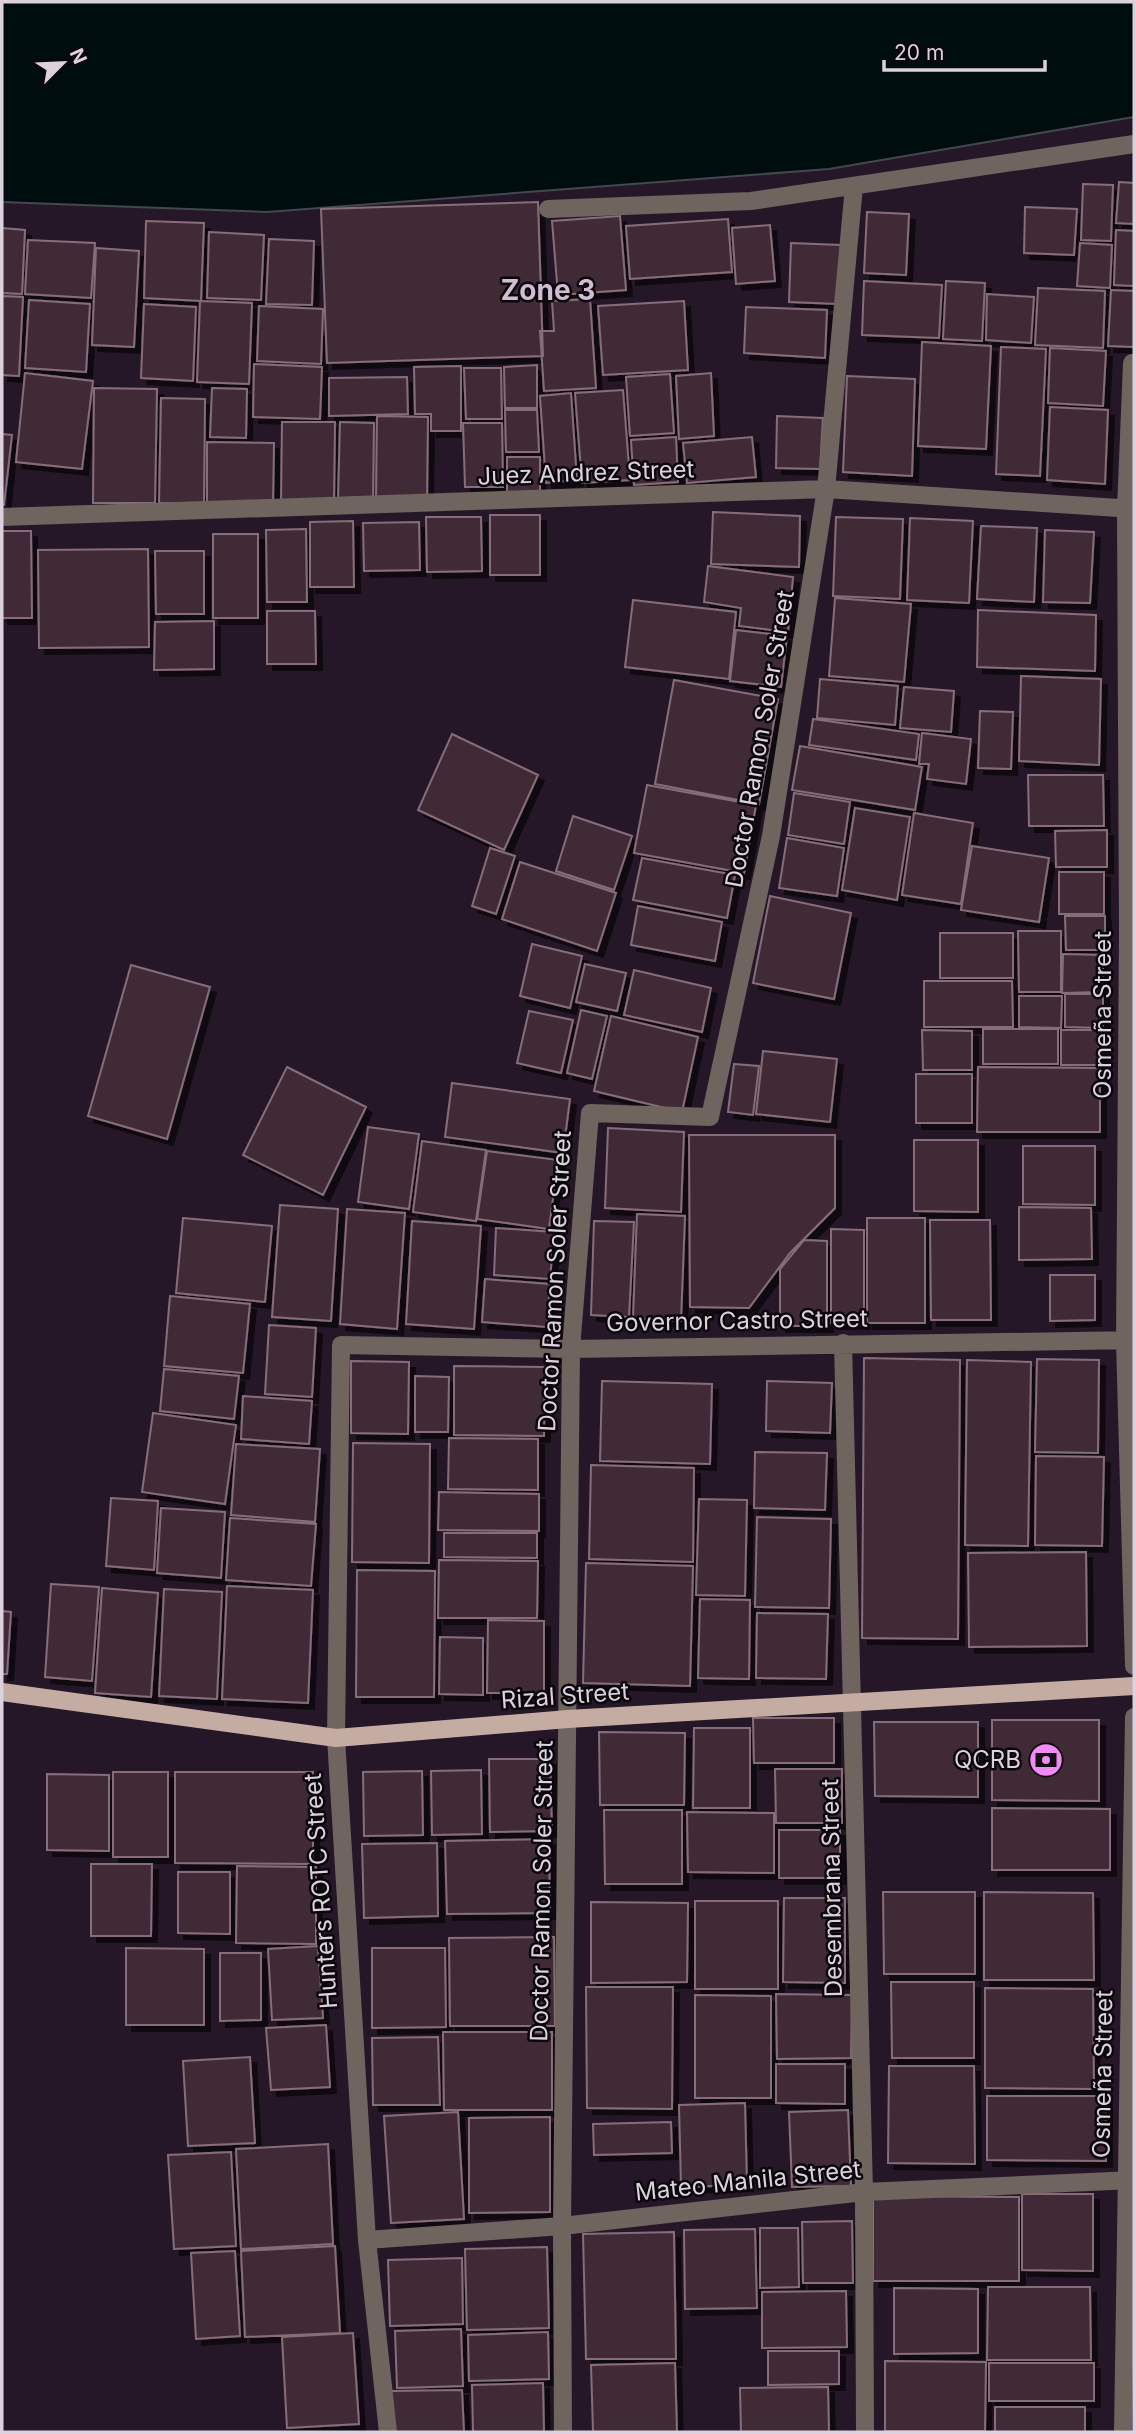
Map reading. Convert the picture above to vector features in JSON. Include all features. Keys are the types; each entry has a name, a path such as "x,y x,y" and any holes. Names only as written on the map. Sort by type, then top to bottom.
{"main road":[{"name":"Rizal Street","path":"2,1692 336,1738 568,1719 1134,1686"}],"street":[{"path":"548,209 751,201 1134,144"},
{"name":"Doctor Ramon Soler Street","path":"563,2432 562,2226 571,1349 590,1113 710,1117 771,836 826,489 853,186"},
{"name":"Osmeña Street","path":"1132,363 1129,1340 1134,1666"},
{"name":"Juez Andrez Street","path":"2,517 826,489 1130,509"},
{"name":"Governor Castro Street","path":"341,1345 571,1349 1129,1340"},
{"name":"Desembrana Street","path":"843,1343 864,2192 865,2432"},
{"name":"Hunters ROTC Street","path":"341,1345 336,1738 367,2240 388,2432"},
{"name":"Osmeña Street","path":"1123,2432 1130,2180 1134,1717"},
{"name":"Mateo Manila Street","path":"367,2240 562,2226 864,2192 1130,2180"}],"shaded area":[{"path":"2,2 1134,2 1134,117 829,169 267,212 2,202"}],"building":[{"path":"1119,182 1134,183 1134,224 1116,223"},
{"path":"1083,184 1113,185 1111,241 1081,240"},
{"path":"538,202 543,356 327,363 321,209"},
{"path":"1025,207 1077,209 1074,255 1024,253"},
{"path":"867,212 909,214 906,275 864,273"},
{"path":"620,216 626,290 558,295 552,221"},
{"path":"728,219 732,272 630,279 626,226"},
{"path":"146,221 204,223 201,301 144,298"},
{"path":"770,225 775,281 736,284 732,228"},
{"path":"2,228 25,230 22,294 2,293"},
{"path":"1116,230 1134,231 1134,286 1114,285"},
{"path":"209,232 264,235 261,300 207,298"},
{"path":"269,239 314,241 312,305 266,304"},
{"path":"28,240 95,243 91,298 25,294"},
{"path":"791,243 841,245 838,304 789,302"},
{"path":"1080,243 1112,245 1110,288 1077,286"},
{"path":"96,248 139,251 134,347 92,345"},
{"path":"864,281 942,285 939,338 862,335"},
{"path":"946,281 985,283 982,341 943,339"},
{"path":"1038,288 1105,291 1103,348 1035,345"},
{"path":"1111,290 1134,291 1134,347 1108,346"},
{"path":"987,294 1034,297 1031,343 986,340"},
{"path":"2,296 23,297 19,376 2,375"},
{"path":"590,299 596,388 544,391 540,331 554,331 552,301"},
{"path":"29,300 90,304 86,372 25,368"},
{"path":"200,301 252,303 249,384 197,382"},
{"path":"684,301 688,370 603,375 598,306"},
{"path":"144,304 196,307 193,381 141,378"},
{"path":"259,306 323,309 321,364 257,361"},
{"path":"746,307 827,310 825,358 744,353"},
{"path":"922,342 991,346 986,449 918,446"},
{"path":"1001,347 1046,349 1040,476 996,474"},
{"path":"1050,348 1106,351 1103,406 1048,403"},
{"path":"254,364 322,367 320,419 253,417"},
{"path":"537,365 537,408 505,408 504,367"},
{"path":"461,366 461,431 431,431 431,414 415,414 414,367"},
{"path":"464,368 501,368 502,419 466,419"},
{"path":"25,373 93,381 82,469 16,462"},
{"path":"711,373 714,436 679,439 676,376"},
{"path":"670,374 674,433 630,436 626,377"},
{"path":"847,376 915,379 912,476 843,472"},
{"path":"407,377 408,414 329,416 329,378"},
{"path":"94,388 157,389 155,503 93,503"},
{"path":"212,388 247,389 246,438 210,437"},
{"path":"623,390 630,480 582,483 575,393"},
{"path":"571,393 577,480 546,483 540,396"},
{"path":"161,398 205,399 204,503 159,503"},
{"path":"1050,407 1108,410 1105,484 1047,480"},
{"path":"505,410 537,410 539,452 506,452"},
{"path":"377,416 428,417 427,501 376,500"},
{"path":"777,416 823,418 820,469 776,468"},
{"path":"282,422 335,422 334,503 281,502"},
{"path":"340,422 374,423 373,501 338,500"},
{"path":"463,423 502,423 503,487 465,487"},
{"path":"2,434 12,435 4,505 2,505"},
{"path":"676,437 678,482 634,485 631,440"},
{"path":"752,437 756,477 687,483 683,443"},
{"path":"207,442 274,443 273,505 207,503"},
{"path":"507,457 540,457 540,493 507,493"},
{"path":"713,512 800,516 799,567 711,564"},
{"path":"490,515 540,515 540,575 490,575"},
{"path":"426,517 481,517 482,571 427,572"},
{"path":"836,517 903,519 900,599 833,596"},
{"path":"910,518 973,521 969,603 907,600"},
{"path":"353,521 354,587 310,587 310,522"},
{"path":"419,522 420,570 364,571 363,523"},
{"path":"981,526 1037,528 1034,602 977,599"},
{"path":"306,529 307,602 267,602 266,530"},
{"path":"1045,530 1094,532 1090,603 1043,602"},
{"path":"2,531 31,531 32,618 2,618"},
{"path":"213,534 258,534 258,618 213,618"},
{"path":"148,549 149,647 39,648 38,550"},
{"path":"155,551 204,551 204,614 156,614"},
{"path":"708,566 793,577 788,632 739,626 741,608 704,602"},
{"path":"835,598 911,604 904,682 829,676"},
{"path":"633,600 736,612 729,679 625,667"},
{"path":"978,610 1096,615 1095,671 977,667"},
{"path":"267,611 315,611 316,664 267,664"},
{"path":"214,621 214,669 154,670 155,622"},
{"path":"736,630 787,636 781,687 730,681"},
{"path":"1021,676 1101,679 1099,765 1019,761"},
{"path":"820,679 898,686 895,725 817,718"},
{"path":"674,680 778,699 759,804 655,784"},
{"path":"904,687 954,691 951,732 900,728"},
{"path":"980,711 1013,712 1011,769 978,768"},
{"path":"813,719 919,734 916,760 809,745"},
{"path":"922,733 971,739 966,784 927,779 929,764 919,764"},
{"path":"452,734 538,775 504,850 418,810"},
{"path":"800,746 922,767 915,810 792,790"},
{"path":"1028,775 1103,775 1104,826 1029,826"},
{"path":"647,785 756,805 744,873 634,853"},
{"path":"794,793 850,802 844,844 788,835"},
{"path":"855,808 910,817 897,900 842,890"},
{"path":"914,813 973,823 961,904 902,895"},
{"path":"573,816 632,836 614,890 556,871"},
{"path":"1107,830 1107,867 1056,867 1055,831"},
{"path":"787,838 844,848 837,896 779,888"},
{"path":"972,846 1049,858 1039,922 961,910"},
{"path":"490,848 515,856 496,914 472,906"},
{"path":"642,858 735,875 727,918 633,900"},
{"path":"520,862 616,893 597,951 502,919"},
{"path":"1059,872 1104,872 1104,914 1059,914"},
{"path":"770,896 851,913 834,999 753,983"},
{"path":"638,906 722,922 715,961 631,945"},
{"path":"1065,916 1105,916 1105,950 1066,950"},
{"path":"1018,931 1061,931 1061,992 1019,992"},
{"path":"940,933 1013,933 1013,978 940,978"},
{"path":"532,944 582,956 570,1008 520,996"},
{"path":"1063,954 1103,955 1103,992 1062,993"},
{"path":"585,964 626,973 617,1011 576,1002"},
{"path":"131,965 210,987 167,1139 88,1116"},
{"path":"634,970 711,988 702,1032 624,1015"},
{"path":"924,981 1012,981 1013,1027 924,1027"},
{"path":"1065,994 1103,994 1103,1028 1065,1027"},
{"path":"1019,996 1062,996 1061,1028 1019,1027"},
{"path":"581,1010 607,1016 592,1079 567,1073"},
{"path":"529,1011 573,1020 561,1073 517,1063"},
{"path":"611,1016 698,1037 682,1112 594,1091"},
{"path":"983,1029 1058,1029 1058,1064 983,1064"},
{"path":"922,1030 972,1031 972,1070 923,1070"},
{"path":"1061,1030 1099,1030 1099,1065 1061,1065"},
{"path":"763,1051 837,1059 830,1122 756,1114"},
{"path":"734,1064 759,1066 753,1115 728,1112"},
{"path":"287,1067 366,1107 323,1195 243,1155"},
{"path":"978,1067 1100,1068 1100,1132 977,1132"},
{"path":"916,1074 972,1074 972,1123 916,1123"},
{"path":"452,1083 570,1099 563,1153 445,1137"},
{"path":"368,1127 419,1134 409,1209 358,1202"},
{"path":"608,1128 684,1132 681,1212 605,1208"},
{"path":"689,1135 835,1135 835,1208 790,1253 749,1308 690,1307"},
{"path":"914,1140 978,1140 978,1212 914,1211"},
{"path":"422,1141 486,1150 476,1221 413,1212"},
{"path":"1023,1146 1095,1146 1095,1205 1023,1204"},
{"path":"487,1151 558,1160 549,1229 477,1219"},
{"path":"280,1205 338,1209 331,1321 272,1317"},
{"path":"1019,1207 1091,1208 1092,1259 1019,1260"},
{"path":"347,1209 405,1213 397,1329 340,1324"},
{"path":"637,1214 685,1216 681,1321 633,1319"},
{"path":"183,1218 272,1226 265,1302 176,1293"},
{"path":"867,1218 925,1218 925,1323 867,1323"},
{"path":"930,1220 990,1220 991,1320 931,1320"},
{"path":"412,1221 481,1226 474,1329 406,1324"},
{"path":"594,1221 634,1222 629,1317 591,1315"},
{"path":"496,1228 554,1232 550,1279 494,1275"},
{"path":"831,1229 864,1230 864,1323 831,1323"},
{"path":"804,1240 827,1241 827,1326 780,1326 780,1269"},
{"path":"1050,1275 1095,1275 1095,1320 1050,1321"},
{"path":"485,1279 550,1284 547,1327 482,1322"},
{"path":"170,1296 250,1304 243,1373 164,1366"},
{"path":"269,1325 316,1328 312,1397 265,1394"},
{"path":"864,1358 960,1360 958,1639 862,1638"},
{"path":"1037,1359 1099,1360 1098,1453 1035,1452"},
{"path":"967,1360 1031,1362 1028,1546 965,1545"},
{"path":"351,1361 409,1362 408,1434 351,1433"},
{"path":"454,1366 545,1367 544,1436 454,1435"},
{"path":"164,1369 239,1376 234,1419 160,1411"},
{"path":"415,1376 449,1377 448,1432 415,1432"},
{"path":"602,1381 712,1384 710,1464 600,1461"},
{"path":"767,1381 832,1383 830,1433 766,1431"},
{"path":"243,1396 312,1401 309,1444 241,1439"},
{"path":"153,1413 236,1425 225,1504 142,1492"},
{"path":"449,1438 538,1439 538,1490 448,1489"},
{"path":"353,1443 430,1444 429,1563 352,1562"},
{"path":"236,1444 320,1449 315,1522 231,1515"},
{"path":"755,1452 827,1453 825,1510 754,1508"},
{"path":"1036,1456 1104,1457 1102,1546 1035,1545"},
{"path":"591,1465 694,1468 693,1562 589,1559"},
{"path":"439,1492 539,1494 539,1531 438,1530"},
{"path":"111,1498 158,1501 154,1570 106,1566"},
{"path":"699,1499 747,1500 745,1596 696,1595"},
{"path":"161,1508 225,1512 221,1578 157,1573"},
{"path":"757,1517 831,1519 829,1608 755,1607"},
{"path":"230,1518 316,1524 311,1586 226,1580"},
{"path":"444,1533 537,1533 537,1558 444,1557"},
{"path":"1086,1552 1087,1646 969,1647 968,1553"},
{"path":"439,1560 538,1561 537,1618 438,1618"},
{"path":"586,1563 693,1566 690,1686 583,1683"},
{"path":"357,1570 435,1571 434,1697 356,1697"},
{"path":"51,1584 99,1587 92,1681 45,1677"},
{"path":"227,1586 313,1590 308,1703 222,1699"},
{"path":"102,1588 158,1593 151,1697 95,1693"},
{"path":"164,1589 222,1592 217,1699 159,1696"},
{"path":"700,1599 750,1600 749,1679 698,1678"},
{"path":"2,1611 11,1612 7,1674 2,1674"},
{"path":"757,1613 828,1614 826,1679 756,1678"},
{"path":"488,1620 544,1621 544,1693 487,1693"},
{"path":"440,1637 483,1638 483,1695 439,1694"},
{"path":"753,1718 834,1718 834,1763 754,1763"},
{"name":"QCRB","path":"992,1720 1099,1720 1099,1801 992,1800"},
{"path":"874,1722 978,1722 978,1797 875,1796"},
{"path":"694,1728 750,1728 750,1808 693,1808"},
{"path":"599,1732 685,1733 684,1805 600,1805"},
{"path":"489,1759 550,1759 552,1831 490,1832"},
{"path":"775,1769 842,1769 842,1823 776,1823"},
{"path":"481,1770 482,1834 432,1835 431,1771"},
{"path":"422,1771 423,1835 364,1836 363,1772"},
{"path":"113,1772 168,1772 168,1857 113,1857"},
{"path":"175,1772 313,1772 313,1864 175,1863"},
{"path":"47,1774 109,1775 109,1851 47,1850"},
{"path":"992,1808 1110,1809 1110,1870 992,1870"},
{"path":"604,1810 682,1810 682,1884 605,1884"},
{"path":"687,1812 774,1813 774,1873 688,1872"},
{"path":"779,1830 840,1830 840,1878 779,1878"},
{"path":"549,1839 550,1913 447,1914 445,1841"},
{"path":"437,1843 438,1916 364,1918 362,1844"},
{"path":"91,1864 152,1864 151,1936 91,1936"},
{"path":"237,1866 316,1867 316,1944 236,1943"},
{"path":"178,1872 230,1872 230,1934 178,1933"},
{"path":"883,1892 975,1892 975,1974 884,1974"},
{"path":"984,1892 1093,1893 1094,1980 984,1980"},
{"path":"784,1898 845,1898 845,1983 783,1982"},
{"path":"695,1901 778,1901 778,1989 695,1989"},
{"path":"591,1902 688,1903 687,1982 591,1983"},
{"path":"554,1937 555,2026 450,2026 449,1938"},
{"path":"318,1946 323,2018 272,2020 268,1949"},
{"path":"126,1948 204,1949 204,2025 126,2025"},
{"path":"372,1948 445,1948 446,2027 372,2028"},
{"path":"220,1953 261,1953 261,2020 220,2021"},
{"path":"891,1982 974,1982 974,2058 892,2058"},
{"path":"586,1987 673,1987 672,2109 587,2108"},
{"path":"985,1988 1093,1989 1094,2089 985,2088"},
{"path":"776,1994 852,1995 851,2058 777,2059"},
{"path":"695,1995 771,1996 771,2098 695,2098"},
{"path":"326,2025 330,2087 271,2090 266,2028"},
{"path":"443,2032 552,2032 552,2110 444,2110"},
{"path":"438,2037 440,2105 373,2105 372,2038"},
{"path":"250,2057 255,2143 188,2146 183,2061"},
{"path":"776,2064 845,2064 845,2104 776,2103"},
{"path":"889,2066 974,2066 975,2164 888,2163"},
{"path":"987,2096 1106,2096 1106,2161 987,2160"},
{"path":"745,2103 747,2185 681,2187 679,2105"},
{"path":"848,2110 851,2186 792,2187 789,2112"},
{"path":"458,2112 464,2219 391,2223 384,2116"},
{"path":"550,2117 550,2212 469,2213 469,2118"},
{"path":"671,2122 672,2153 594,2155 593,2124"},
{"path":"328,2144 333,2244 241,2249 236,2149"},
{"path":"231,2152 236,2246 174,2249 168,2155"},
{"path":"1022,2194 1093,2194 1093,2271 1022,2270"},
{"path":"873,2196 1019,2197 1019,2281 873,2281"},
{"path":"852,2221 853,2283 803,2283 802,2222"},
{"path":"760,2228 798,2228 799,2287 760,2288"},
{"path":"755,2229 757,2308 685,2309 684,2230"},
{"path":"674,2232 676,2359 586,2359 583,2234"},
{"path":"335,2246 340,2333 245,2337 241,2251"},
{"path":"547,2247 549,2328 467,2330 465,2249"},
{"path":"235,2251 240,2336 196,2339 191,2253"},
{"path":"462,2258 463,2324 390,2326 388,2260"},
{"path":"988,2287 1090,2287 1091,2360 987,2360"},
{"path":"894,2288 978,2289 978,2353 894,2354"},
{"path":"846,2291 847,2347 762,2348 762,2292"},
{"path":"461,2329 463,2386 397,2388 395,2331"},
{"path":"548,2332 549,2379 469,2381 468,2335"},
{"path":"353,2333 359,2424 287,2428 282,2337"},
{"path":"768,2351 839,2351 839,2384 768,2385"},
{"path":"885,2361 986,2362 985,2431 885,2431"},
{"path":"675,2363 677,2432 593,2432 591,2365"},
{"path":"989,2363 1094,2363 1094,2401 989,2401"},
{"path":"543,2383 544,2432 473,2432 472,2385"},
{"path":"828,2387 829,2432 741,2432 740,2388"},
{"path":"462,2390 464,2432 393,2432 391,2391"},
{"path":"995,2407 1085,2407 1085,2432 995,2432"}],"place":[{"name":"QCRB","path":"1046,1760"}],"district":[{"name":"Zone 3","path":"548,290"}]}
